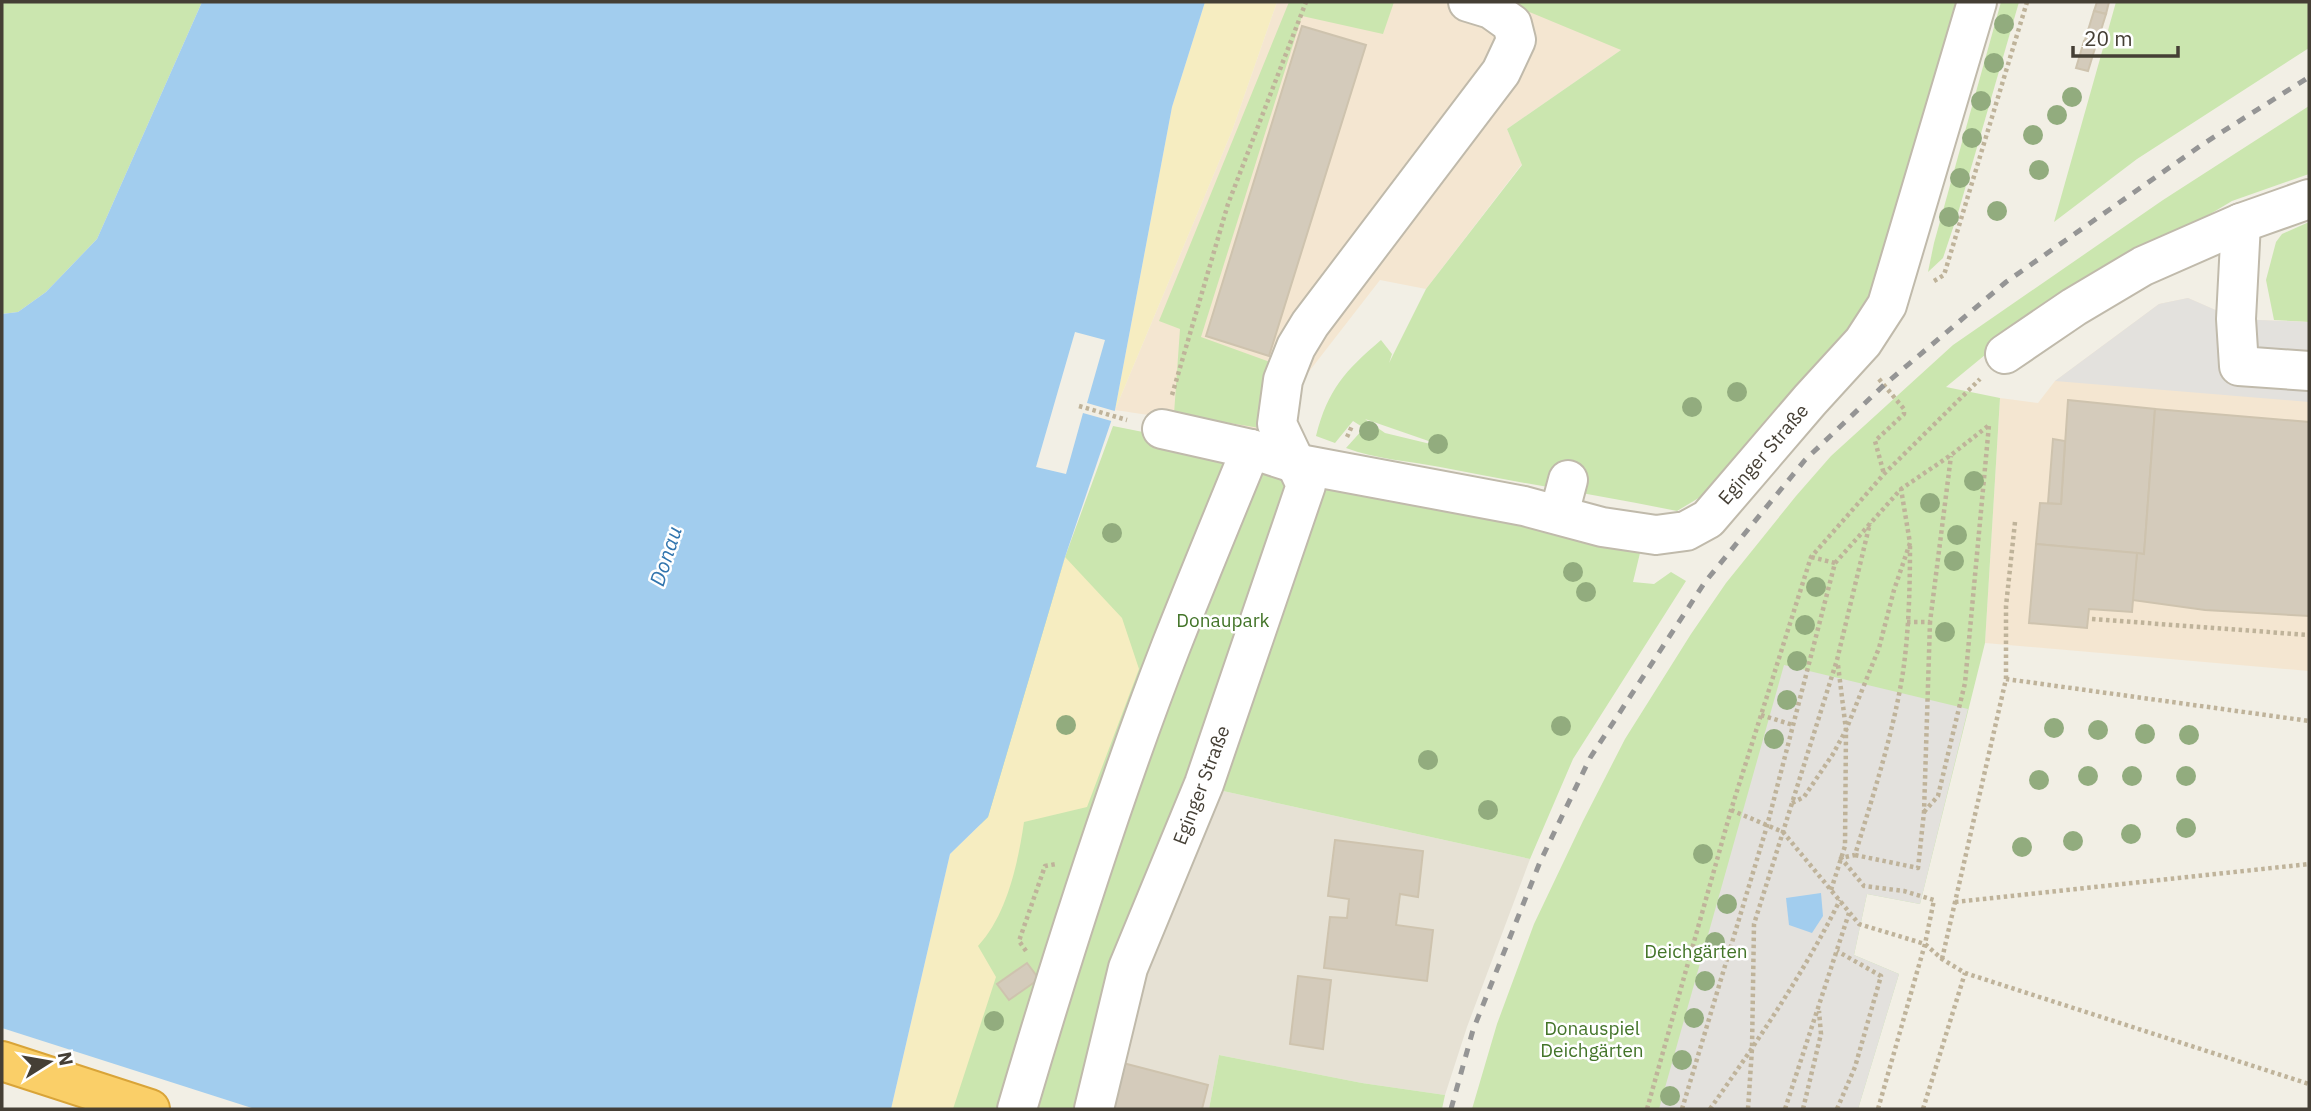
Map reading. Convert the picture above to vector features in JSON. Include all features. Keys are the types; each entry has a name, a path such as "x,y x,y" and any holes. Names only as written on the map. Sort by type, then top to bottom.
{"highway":[{"path":"2,1061 150,1109"}],"street":[{"name":"Eginger Straße","path":"1094,1109 1128,968 1204,784 1306,485 1277,424 1283,380 1296,347 1310,324 1501,72 1516,40 1512,24 1490,9 1468,2"},
{"name":"Eginger Straße","path":"1294,463 1563,497 1602,527 1656,535 1686,531 1708,519 1863,342 1887,305 1977,2"},
{"path":"2005,354 2074,307 2143,266 2241,223 2309,199"},
{"path":"2241,223 2236,319 2239,366 2309,371"},
{"path":"1167,411 1251,449 1294,463"},
{"path":"1017,1109 1056,976 1104,834 1171,647 1251,449"}],"path":[{"path":"1079,406 1167,411 1228,204 1306,2"},
{"path":"1887,305 1944,275 2027,2"},
{"path":"1647,1109 1731,810 1811,557 1884,474 2005,354"},
{"path":"1874,372 1904,409 1904,414 1875,441 1884,474"},
{"path":"1682,1109 1767,826 1835,563 1901,489 1989,425 1965,684 1938,796 1924,812"},
{"path":"1841,858 1855,855 1918,868 1924,812 1930,622 1951,455"},
{"path":"1855,855 1885,753 1903,672 1910,593 1910,543 1901,489"},
{"path":"1942,959 2006,679 2006,606 2015,522"},
{"path":"1748,1109 1754,924 1837,660 1870,523"},
{"path":"1792,803 1804,797 1846,730 1879,648 1910,543"},
{"path":"1811,557 1835,563"},
{"path":"2092,619 2309,635"},
{"path":"1907,622 1930,622"},
{"path":"1831,890 1845,846 1846,730 1837,660"},
{"path":"2006,679 2309,721"},
{"path":"1761,715 1793,725"},
{"path":"1731,810 1783,832 1859,924 1926,944 1942,959 1965,973 2309,1084"},
{"path":"1841,858 1864,886 1904,891 1934,900 1926,944 1878,1109"},
{"path":"1955,902 2309,864"},
{"path":"1710,1109 1752,1049 1820,940 1840,900"},
{"path":"1786,1109 1849,912"},
{"path":"1836,1109 1855,1066 1881,976 1837,951"},
{"path":"1923,1109 1965,973"},
{"path":"1803,1109 1821,1034 1819,1009"}],"shaded area":[{"path":"1277,2 1535,2 1621,50 1507,129 1522,164 1426,289 1380,280 1262,432 1115,410 1232,131"},
{"path":"2188,298 2236,319 2309,322 2309,671 1985,643 2000,398 2038,403 2055,381 2159,304"},
{"path":"2188,298 2236,319 2309,322 2309,402 2055,381 2159,304"},
{"path":"1784,665 1968,709 1920,904 1867,894 1854,955 1899,974 1858,1109 1659,1109"},
{"path":"1214,789 1530,859 1467,1027 1445,1095 1362,1083 1219,1055 1209,1109 1099,1109 1118,1032"}],"green space":[{"path":"2,2 202,2 97,239 46,292 18,312 2,314"},
{"path":"1289,2 1394,2 1383,34 1302,16 1201,337 1270,362 1260,428 1174,414 1180,329 1159,321"},
{"path":"1505,2 1965,2 1916,171 1859,321 1712,490 1677,511 1357,452 1346,448 1364,428 1353,421 1335,443 1316,436 1326,406 1339,382 1357,361 1381,340 1392,354 1389,363 1426,289 1522,165 1507,129 1621,50","holes":["1365,419 1443,446 1385,433"]},
{"path":"2001,2 2019,2 1943,258 1928,272 1934,243"},
{"path":"2116,2 2309,2 2309,48 2137,159 2054,222"},
{"name":"Deichgärten","path":"2309,106 2309,174 2232,201 2013,332 1946,387 2000,398 1985,643 1920,904 1867,894 1854,955 1899,974 1858,1109 1472,1109 1497,1024 1534,924 1625,739 1726,583 1796,496 1831,456 1953,345 2163,200"},
{"path":"2309,222 2309,322 2274,320 2266,280 2276,242 2282,234"},
{"name":"Donaupark","path":"1113,426 1168,437 1638,552 1640,553 1633,582 1654,584 1671,572 1686,581 1573,759 1530,859 1214,789 1111,976 1074,1109 891,1109 1065,557"},
{"path":"1219,1055 1362,1083 1445,1095 1442,1109 1209,1109"}],"sand":[{"path":"1205,2 1277,2 1232,131 1115,410 1172,107"},
{"path":"1065,557 1122,618 1139,669 1087,807 1024,822 1010,888 997,919 978,946 996,977 953,1109 891,1109 950,854 988,817"}],"water":[{"name":"Donau","path":"202,2 1205,2 1172,107 1115,410 1065,557 988,817 950,854 891,1109 2,1109 2,314 18,312 46,292 97,239"},
{"path":"1821,893 1823,916 1812,933 1789,925 1786,898"}],"pier":[{"path":"1075,332 1105,340 1087,403 1118,412 1115,422 1083,413 1066,474 1036,467"},
{"path":"2,1028 255,1109 2,1109"}],"building":[{"path":"2097,2 2109,2 2106,14 2094,11"},
{"path":"2094,11 2106,14 2097,43 2085,40"},
{"path":"1302,26 1366,45 1269,356 1206,336"},
{"path":"2084,41 2096,45 2088,71 2076,68"},
{"path":"2068,400 2155,409 2144,554 2036,544 2040,503 2061,504"},
{"path":"2155,409 2309,422 2309,616 2205,610 2132,600 2137,553 2144,554"},
{"path":"2053,439 2065,441 2061,504 2048,503"},
{"path":"2036,544 2137,553 2132,612 2089,609 2087,628 2029,623"},
{"path":"1335,840 1423,851 1418,897 1400,894 1396,925 1433,930 1427,981 1324,968 1330,917 1347,918 1349,899 1328,896"},
{"path":"1027,963 1039,979 1009,1000 997,984"},
{"path":"1298,976 1331,980 1323,1049 1290,1044"},
{"path":"1123,1063 1208,1085 1202,1109 1111,1109"}],"railway":[{"path":"1451,1109 1473,1030 1540,862 1590,758 1705,582 1805,460 1884,385 2006,282 2203,144 2309,77"}],"park label":[{"name":"Donauspiel Deichgärten","path":"1592,1039"}]}
